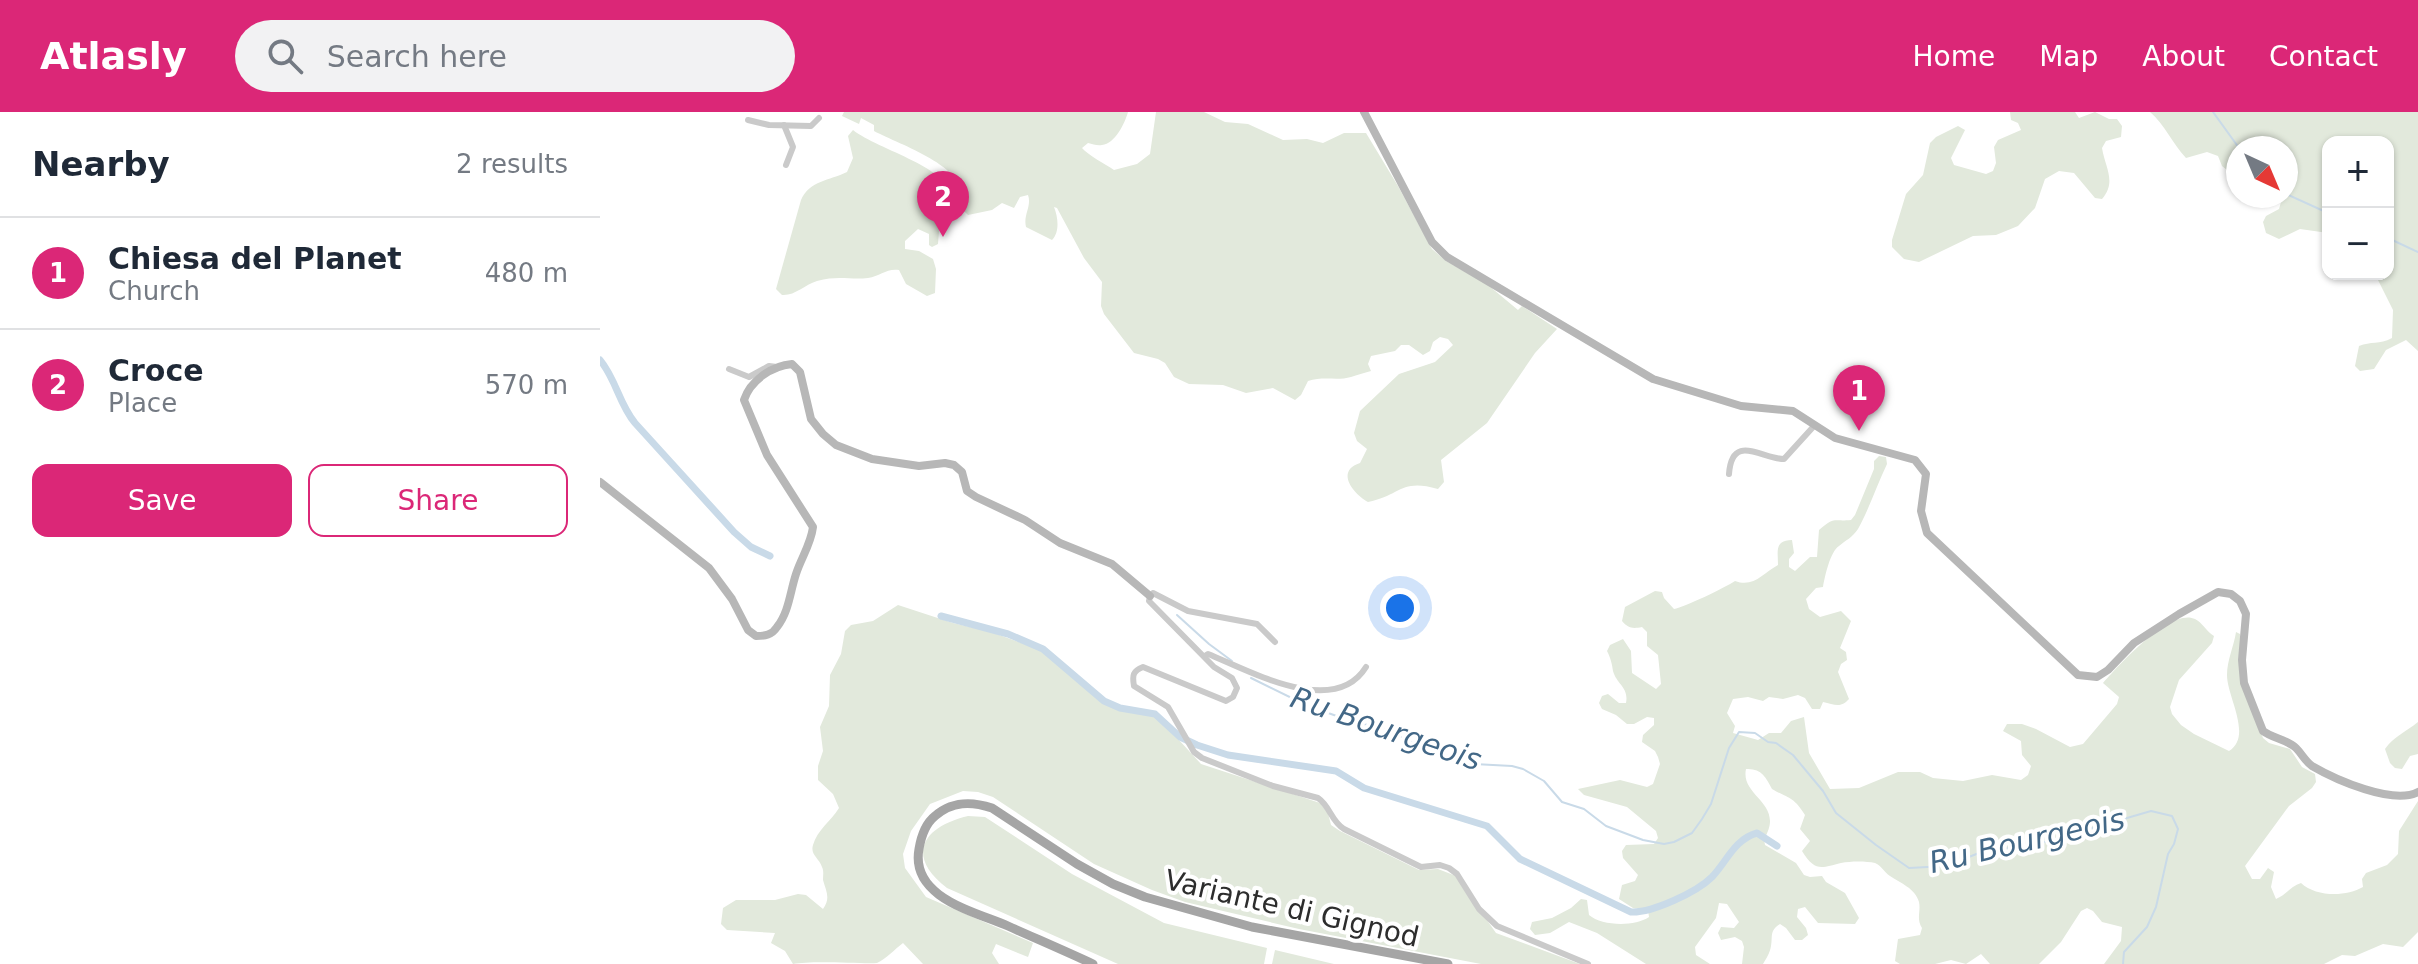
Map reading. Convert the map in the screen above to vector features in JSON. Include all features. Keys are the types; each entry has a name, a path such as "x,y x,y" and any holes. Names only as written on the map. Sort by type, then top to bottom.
{"main road":[{"path":"1364,112 1432,242 1447,257 1653,379 1741,406 1793,411 1835,438 1920,463 1926,474 1921,511 1927,533 2078,675 2097,677 2134,643 2179,614 2218,592 2231,594 2240,601 2246,614 2242,660 2244,683 2263,731 2295,746 2310,765 2347,783 2396,796 2408,797 2418,792"},
{"path":"600,482 709,568 732,599 748,630 756,636 767,636 776,630 787,608 813,527 767,455 744,400 747,389 777,367 792,364 800,372 811,419 836,445 872,459 919,466 954,465 962,472 967,491 1025,520 1060,543 1112,564 1150,596"},
{"name":"Variante di Gignod","path":"1093,964 998,922 967,912 937,893 926,881 918,853 930,821 942,809 958,803 976,803 992,808 1113,884 1145,897 1252,927 1448,964"}],"street":[{"path":"748,120 811,126 819,118"},
{"path":"784,125 793,147 786,165"},
{"path":"729,369 749,377 769,366 777,367"},
{"path":"1729,474 1730,465 1741,451 1749,449 1784,459 1814,426"},
{"path":"1275,642 1257,624 1204,615 1180,607 1158,594 1150,596 1149,601 1220,672 1232,678 1237,688 1233,697 1226,701 1143,667 1136,670 1133,676 1134,686 1157,697 1168,707 1194,752 1207,761 1273,786 1318,798 1336,824 1421,867 1440,865 1449,868 1457,874 1479,909 1497,926 1588,964"},
{"path":"1205,656 1208,654 1261,677 1298,688 1322,691 1335,689 1360,675 1366,667"}],"shaded area":[{"path":"844,112 1128,112 1122,127 1111,141 1100,145 1088,143 1082,148 1114,170 1137,164 1150,154 1156,112 1204,112 1225,122 1248,124 1283,140 1307,139 1323,143 1344,133 1366,133 1432,249 1446,261 1488,285 1518,310 1522,306 1557,329 1535,353 1487,423 1441,460 1444,482 1438,489 1408,486 1368,502 1352,488 1348,477 1349,471 1360,463 1367,449 1357,441 1354,433 1360,411 1399,374 1435,362 1453,345 1448,339 1440,337 1423,355 1409,345 1401,345 1395,351 1371,356 1368,364 1371,371 1351,377 1308,381 1295,400 1273,388 1246,393 1223,385 1189,384 1174,377 1165,363 1158,359 1134,353 1104,314 1101,306 1102,282 1084,258 1057,208 1054,207 1057,229 1052,240 1026,227 1028,195 1020,197 1014,208 1002,203 992,210 968,215 964,211 965,196 948,171 919,152 874,131 874,125 861,118 859,124 842,116"},
{"path":"2010,112 2075,112 2079,118 2095,112 2109,119 2117,119 2122,126 2121,137 2106,141 2102,148 2109,187 2102,199 2095,198 2074,173 2059,171 2045,179 2035,208 2018,226 1996,235 1973,236 1919,262 1904,259 1892,247 1892,240 1906,194 1923,175 1930,143 1958,126 1965,130 1951,158 1954,165 1986,174 1993,171 1996,163 1994,147 1998,140 2021,130 2018,123 2011,120"},
{"path":"2150,112 2418,112 2418,351 2406,340 2386,350 2374,369 2360,371 2355,366 2359,346 2392,338 2393,310 2378,280 2394,280 2394,136 2322,136 2322,232 2300,229 2279,239 2266,233 2263,222 2266,216 2279,208 2298,208 2298,136 2226,136 2226,169 2218,156 2207,152 2186,158"},
{"path":"853,130 928,169 944,181 953,196 952,212 939,231 938,244 929,245 929,234 918,229 905,241 905,249 919,251 933,259 936,269 935,293 927,296 906,284 899,270 868,278 817,281 787,295 776,289 801,200 809,188 847,172 853,158 848,136"},
{"path":"1879,456 1886,457 1887,464 1858,529 1833,553 1823,587 1816,588 1806,599 1809,609 1820,617 1841,611 1851,621 1840,648 1846,652 1847,660 1838,672 1849,699 1840,705 1823,702 1820,709 1812,709 1805,698 1798,695 1783,699 1769,697 1763,701 1748,697 1733,699 1727,713 1735,726 1733,733 1758,740 1769,733 1781,733 1791,721 1804,717 1809,753 1830,789 1859,788 1898,772 1920,772 1933,778 1963,781 1992,775 2021,780 2028,775 2031,766 2022,755 2021,741 2003,731 2007,724 2022,724 2036,729 2070,747 2083,744 2117,704 2119,697 2103,683 2110,675 2159,629 2185,618 2195,619 2214,636 2212,643 2179,680 2170,707 2172,714 2194,734 2229,751 2236,744 2239,726 2227,675 2236,632 2240,634 2241,681 2263,738 2290,749 2302,767 2315,774 2316,782 2312,788 2289,806 2245,866 2252,879 2260,879 2268,868 2274,872 2271,887 2276,899 2301,883 2323,893 2340,894 2363,887 2362,879 2366,873 2387,865 2398,854 2399,831 2418,801 2418,932 2403,947 2383,944 2355,956 2342,955 2324,964 2104,964 2121,941 2122,927 2102,922 2087,908 2081,911 2061,942 2039,964 1990,964 1981,954 1966,964 1951,960 1935,964 1900,964 1895,961 1898,939 1920,935 1922,928 1919,902 1914,893 1875,863 1815,865 1802,851 1810,841 1800,829 1805,815 1801,809 1772,789 1759,772 1746,769 1749,787 1770,817 1765,845 1796,863 1804,875 1822,876 1826,882 1845,893 1859,918 1855,924 1818,923 1805,907 1798,909 1797,917 1808,935 1802,940 1795,940 1780,924 1773,931 1770,951 1763,964 1742,964 1742,941 1735,937 1721,940 1718,933 1721,927 1734,928 1739,922 1727,904 1719,903 1716,918 1695,947 1696,955 1710,964 1646,964 1597,933 1569,922 1550,933 1535,935 1530,929 1532,922 1552,918 1581,899 1587,900 1589,915 1602,921 1627,924 1649,917 1648,910 1633,908 1619,899 1622,885 1635,881 1638,875 1623,858 1622,851 1626,845 1654,844 1658,838 1656,831 1627,807 1584,795 1578,789 1620,780 1647,787 1653,784 1660,764 1655,751 1642,742 1643,735 1654,725 1654,718 1647,717 1627,724 1602,709 1599,703 1602,696 1608,694 1619,703 1626,703 1626,693 1615,676 1607,651 1610,645 1623,639 1631,651 1632,673 1656,689 1661,684 1658,655 1647,646 1647,632 1642,627 1630,627 1622,621 1625,607 1655,591 1662,592 1674,609 1735,581 1748,583 1758,579 1778,565 1778,548 1786,541 1792,540 1794,553 1789,559 1789,567 1795,571 1810,557 1817,557 1819,530 1832,521 1851,520 1855,515 1874,469 1874,461"},
{"path":"898,605 1041,650 1100,701 1123,710 1156,715 1201,764 1320,803 1328,813 1331,825 1340,831 1419,870 1438,869 1456,876 1496,933 1580,964 1481,964 1299,929 1185,902 1094,864 993,797 963,791 930,804 911,831 903,854 905,868 926,897 1033,943 1028,957 996,944 992,953 999,964 923,964 903,943 877,963 793,964 785,951 771,943 775,933 727,930 721,924 723,908 736,900 775,900 798,894 806,895 823,909 827,894 823,870 812,848 839,808 833,794 818,780 823,751 820,727 829,706 830,675 841,654 845,631 851,625 873,621"},
{"path":"2418,722 2418,754 2410,756 2402,769 2395,768 2385,749"},
{"path":"968,816 985,817 1072,874 1164,923 1267,948 1264,964 1118,964 947,888 926,865 924,844 939,827"},
{"path":"1275,950 1334,964 1272,964"}],"waterway":[{"path":"2213,112 2230,136"},
{"path":"2298,199 2322,210"},
{"path":"2394,241 2418,252"},
{"path":"600,360 635,423 734,532 751,547 770,556"},
{"name":"Ru Bourgeois","path":"1177,615 1232,661"},
{"path":"941,616 1008,634 1043,649 1104,701 1120,708 1155,714 1180,737 1197,745 1228,755 1336,771 1364,788 1487,826 1520,859 1631,912 1662,905 1696,889 1712,877 1737,845 1749,836 1757,833 1777,846"},
{"name":"Ru Bourgeois","path":"1251,678 1306,705 1356,723 1381,727 1424,748 1474,764 1523,769 1544,781 1562,802 1584,809 1606,826 1643,840 1664,844 1692,833 1702,819 1711,804 1729,748 1739,732 1755,733 1793,755 1823,791 1836,813 1909,868 1946,866 1979,853 2041,843 2151,811 2172,816 2178,829 2168,854 2156,907 2147,927 2124,952 2123,964"}],"place":[{"name":"Croce","path":"943,237"},
{"name":"Chiesa del Planet","path":"1859,431"}]}
